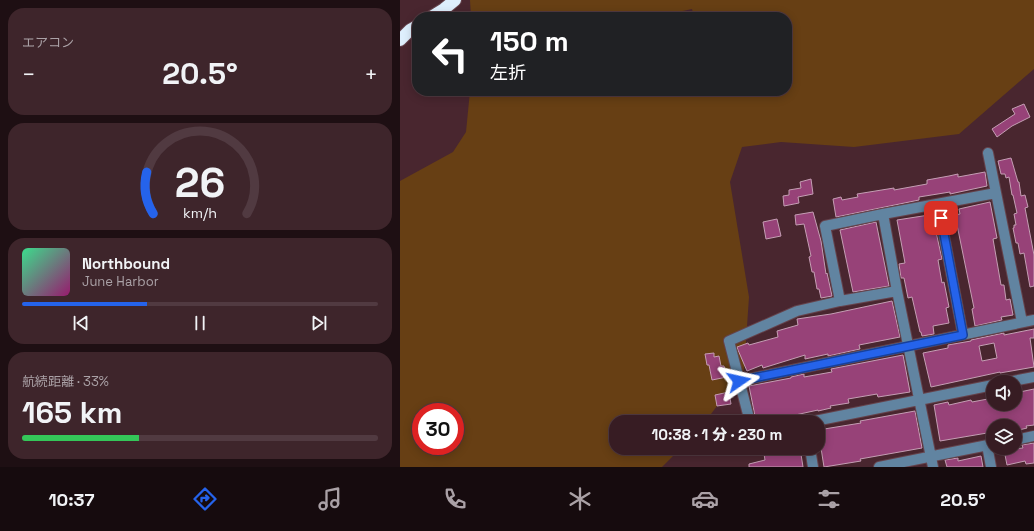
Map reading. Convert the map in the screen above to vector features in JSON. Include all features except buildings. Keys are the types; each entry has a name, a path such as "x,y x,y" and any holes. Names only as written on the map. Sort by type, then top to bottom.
{"highway":[{"path":"439,12 455,0"},
{"path":"400,40 412,29"}],"street":[{"path":"988,153 1022,322"},
{"path":"840,301 825,226 996,193"},
{"path":"938,204 963,335"},
{"path":"883,214 933,467"},
{"path":"748,415 729,341 797,311 840,301 897,291"},
{"path":"739,381 1034,320"},
{"path":"1022,379 1034,377"},
{"path":"825,419 986,386"},
{"path":"1022,439 1034,436"},
{"path":"879,467 986,446"},
{"path":"811,455 813,467"},
{"path":"990,455 991,467"}],"shaded area":[{"path":"470,0 1034,0 1034,69 959,134 854,147 781,142 742,147 730,182 749,297 744,370 710,415 609,415 609,455 674,455 662,467 400,467 400,181 453,152 466,132 470,96 792,96 792,12 693,12 692,9 678,12 471,12"}],"route":[{"path":"739,381 963,335 941,218"}]}
